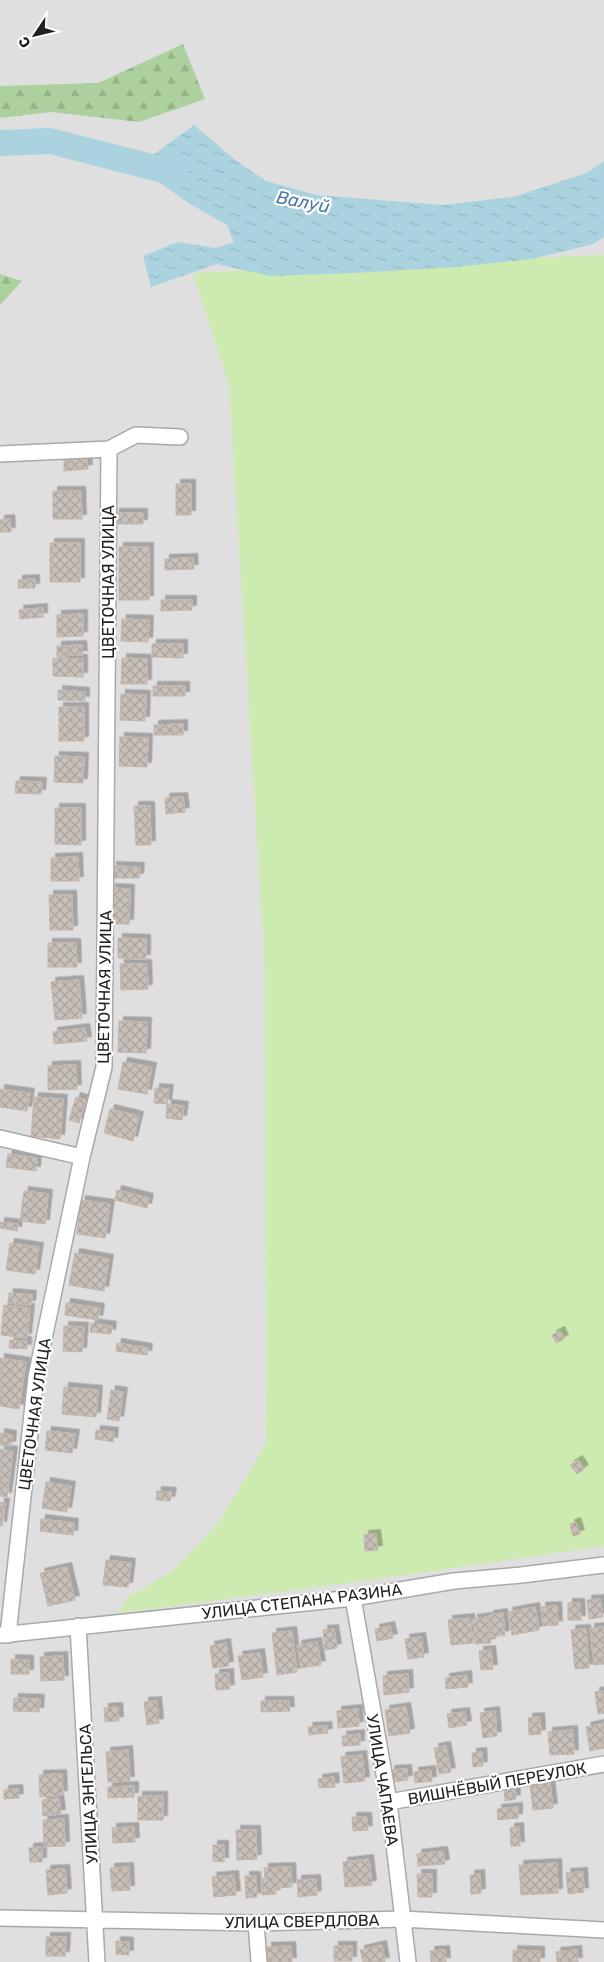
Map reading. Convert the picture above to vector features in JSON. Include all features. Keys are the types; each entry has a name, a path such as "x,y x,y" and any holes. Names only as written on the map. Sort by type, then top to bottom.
{"street":[{"path":"0,454 109,449 136,435 180,437"},
{"name":"ЦВЕТОЧНАЯ УЛИЦА","path":"4,1635 36,1377 82,1157 104,1067 109,449"},
{"path":"0,1138 82,1157"},
{"name":"УЛИЦА СТЕПАНА РАЗИНА","path":"4,1635 353,1598 454,1581 604,1565"},
{"name":"УЛИЦА ЧАПАЕВА","path":"353,1598 389,1802 408,1962"},
{"name":"УЛИЦА ЭНГЕЛЬСА","path":"78,1626 97,1962"},
{"name":"ВИШНЁВЫЙ ПЕРЕУЛОК","path":"389,1802 604,1764"},
{"name":"УЛИЦА СВЕРДЛОВА","path":"0,1918 256,1923 402,1919 604,1930"},
{"path":"256,1923 259,1962"}],"shaded area":[{"path":"0,0 604,0 604,1962 0,1962"}],"green space":[{"path":"183,44 205,99 139,122 51,112 0,118 0,86 98,83"},
{"path":"604,255 604,1546 371,1580 118,1613 128,1597 173,1571 219,1522 266,1444 265,969 229,385 193,273"},
{"path":"0,274 22,281 0,305"}],"water":[{"path":"194,125 234,159 266,181 316,195 443,205 513,197 587,173 604,161 604,237 593,244 532,259 456,267 270,276 217,264 151,287 143,256 178,242 216,248 234,242 227,225 190,204 156,180 131,171"}],"building":[{"path":"87,459 88,469 64,471 64,460"},
{"path":"176,484 191,484 191,515 176,515"},
{"path":"53,491 81,491 82,519 53,519"},
{"path":"115,513 143,513 143,524 115,524"},
{"path":"10,519 11,532 0,532 0,520"},
{"path":"50,543 80,543 80,582 50,582"},
{"path":"119,547 149,547 149,600 119,600"},
{"path":"193,558 194,569 165,570 165,559"},
{"path":"35,579 35,588 18,588 18,580"},
{"path":"161,600 192,600 192,610 161,611"},
{"path":"43,608 43,617 20,619 19,610"},
{"path":"83,614 83,636 57,637 57,615"},
{"path":"122,619 149,620 148,642 121,641"},
{"path":"152,644 183,644 183,658 152,657"},
{"path":"82,645 83,655 57,656 57,646"},
{"path":"53,658 83,659 83,677 53,676"},
{"path":"122,658 147,659 147,684 121,684"},
{"path":"153,686 185,686 185,696 153,696"},
{"path":"58,690 85,692 85,701 58,700"},
{"path":"121,694 146,695 145,721 120,720"},
{"path":"59,707 84,707 84,741 59,741"},
{"path":"183,724 183,735 154,735 154,725"},
{"path":"120,737 148,738 147,767 119,766"},
{"path":"55,756 84,757 83,783 54,782"},
{"path":"16,781 42,782 41,794 15,793"},
{"path":"183,797 185,812 166,814 165,798"},
{"path":"134,806 150,806 151,845 136,845"},
{"path":"55,808 81,808 81,845 55,844"},
{"path":"78,857 79,881 51,881 51,858"},
{"path":"112,866 140,867 139,878 112,878"},
{"path":"111,888 130,889 129,924 110,924"},
{"path":"49,895 72,895 73,930 50,930"},
{"path":"118,938 146,939 146,959 118,958"},
{"path":"48,943 76,943 77,967 48,967"},
{"path":"120,964 147,964 148,989 121,990"},
{"path":"79,980 82,1018 55,1020 51,982"},
{"path":"119,1021 147,1022 146,1053 118,1052"},
{"path":"85,1028 87,1041 54,1044 53,1032"},
{"path":"123,1062 152,1067 147,1094 118,1089"},
{"path":"76,1065 77,1089 48,1090 48,1066"},
{"path":"155,1088 169,1089 167,1104 154,1103"},
{"path":"0,1089 30,1093 27,1111 0,1107"},
{"path":"34,1097 63,1099 60,1139 31,1136"},
{"path":"76,1097 86,1100 79,1123 69,1120"},
{"path":"167,1104 184,1106 182,1120 166,1118"},
{"path":"110,1109 139,1116 133,1141 104,1133"},
{"path":"8,1154 37,1158 36,1171 6,1167"},
{"path":"117,1190 149,1198 147,1208 115,1200"},
{"path":"24,1191 48,1194 45,1224 20,1221"},
{"path":"81,1200 110,1204 105,1238 77,1234"},
{"path":"0,1222 18,1224 17,1231 0,1228"},
{"path":"10,1243 39,1247 35,1274 6,1270"},
{"path":"75,1253 109,1259 104,1291 69,1285"},
{"path":"9,1293 32,1295 31,1305 8,1303"},
{"path":"66,1303 100,1308 98,1320 65,1315"},
{"path":"4,1305 30,1308 27,1338 1,1335"},
{"path":"91,1323 112,1326 111,1334 90,1332"},
{"path":"64,1326 84,1327 82,1352 63,1351"},
{"path":"560,1331 564,1339 556,1343 552,1335"},
{"path":"10,1340 27,1341 27,1349 9,1348"},
{"path":"117,1343 148,1348 147,1355 116,1351"},
{"path":"0,1358 26,1362 19,1409 0,1406"},
{"path":"64,1387 98,1390 96,1417 62,1414"},
{"path":"111,1390 123,1392 119,1421 107,1419"},
{"path":"96,1430 114,1432 113,1442 95,1439"},
{"path":"47,1431 75,1434 72,1453 45,1450"},
{"path":"0,1433 12,1435 11,1446 0,1445"},
{"path":"0,1449 13,1451 7,1497 0,1496"},
{"path":"578,1460 584,1469 577,1474 570,1465"},
{"path":"46,1482 71,1486 67,1512 42,1508"},
{"path":"157,1491 172,1492 170,1501 156,1500"},
{"path":"0,1502 5,1503 2,1526 0,1526"},
{"path":"41,1519 74,1523 73,1535 40,1531"},
{"path":"576,1522 580,1534 573,1536 570,1524"},
{"path":"376,1534 378,1550 365,1551 364,1535"},
{"path":"106,1560 131,1563 128,1587 103,1585"},
{"path":"67,1567 75,1600 48,1606 40,1573"},
{"path":"600,1599 603,1617 589,1619 587,1600"},
{"path":"568,1603 580,1603 581,1620 568,1620"},
{"path":"557,1606 558,1625 543,1626 541,1607"},
{"path":"535,1607 539,1630 512,1635 508,1612"},
{"path":"503,1613 505,1635 491,1637 489,1615"},
{"path":"488,1617 491,1643 475,1644 473,1619"},
{"path":"470,1618 473,1643 451,1645 448,1620"},
{"path":"390,1626 393,1638 377,1641 375,1629"},
{"path":"604,1627 604,1664 594,1665 590,1628"},
{"path":"334,1629 337,1648 325,1650 323,1630"},
{"path":"586,1629 589,1668 575,1669 571,1630"},
{"path":"292,1631 297,1672 277,1675 272,1633"},
{"path":"421,1637 424,1657 408,1659 405,1639"},
{"path":"317,1642 321,1665 301,1668 297,1645"},
{"path":"226,1643 229,1666 213,1668 210,1646"},
{"path":"491,1650 493,1669 481,1670 479,1651"},
{"path":"260,1653 263,1677 242,1680 238,1656"},
{"path":"63,1656 64,1680 41,1681 40,1657"},
{"path":"11,1659 29,1660 29,1674 11,1674"},
{"path":"229,1673 230,1689 216,1690 215,1674"},
{"path":"408,1674 409,1692 384,1695 383,1676"},
{"path":"467,1675 468,1687 446,1689 445,1678"},
{"path":"604,1691 604,1713 598,1714 595,1692"},
{"path":"14,1698 40,1699 39,1712 13,1711"},
{"path":"157,1701 159,1723 147,1725 144,1702"},
{"path":"261,1701 289,1701 290,1711 261,1712"},
{"path":"118,1707 119,1721 105,1722 104,1708"},
{"path":"406,1707 410,1733 389,1736 385,1710"},
{"path":"358,1709 359,1726 338,1728 337,1711"},
{"path":"495,1711 497,1736 483,1738 480,1713"},
{"path":"465,1712 467,1725 449,1728 447,1714"},
{"path":"540,1717 541,1734 529,1735 528,1718"},
{"path":"604,1723 604,1748 590,1751 586,1727"},
{"path":"327,1726 328,1733 309,1735 308,1727"},
{"path":"573,1730 574,1754 550,1755 548,1732"},
{"path":"360,1734 360,1745 343,1746 342,1736"},
{"path":"446,1746 451,1772 439,1774 434,1748"},
{"path":"128,1750 130,1781 108,1782 106,1752"},
{"path":"482,1752 483,1766 473,1767 472,1753"},
{"path":"362,1755 365,1781 344,1783 341,1757"},
{"path":"407,1769 408,1780 391,1782 390,1770"},
{"path":"431,1770 432,1781 415,1783 414,1772"},
{"path":"62,1774 63,1795 40,1797 39,1775"},
{"path":"334,1777 335,1787 319,1788 318,1779"},
{"path":"550,1783 553,1808 533,1810 530,1786"},
{"path":"515,1784 516,1799 505,1801 504,1786"},
{"path":"134,1786 134,1797 108,1798 108,1787"},
{"path":"18,1789 19,1798 4,1799 4,1790"},
{"path":"138,1796 163,1796 163,1820 138,1820"},
{"path":"59,1798 61,1814 43,1816 42,1800"},
{"path":"518,1807 518,1818 498,1820 497,1809"},
{"path":"352,1817 367,1817 368,1830 353,1831"},
{"path":"64,1819 65,1846 44,1847 43,1820"},
{"path":"134,1827 135,1842 113,1843 112,1828"},
{"path":"519,1827 520,1846 511,1846 510,1828"},
{"path":"236,1830 256,1830 257,1859 237,1860"},
{"path":"213,1845 224,1845 224,1862 213,1861"},
{"path":"42,1847 42,1862 30,1862 29,1848"},
{"path":"443,1851 445,1864 418,1866 417,1854"},
{"path":"369,1859 372,1885 345,1887 343,1862"},
{"path":"557,1863 558,1893 521,1895 519,1865"},
{"path":"129,1867 130,1890 112,1891 110,1868"},
{"path":"291,1867 292,1887 276,1888 276,1894 262,1895 262,1878 265,1878 264,1868"},
{"path":"65,1869 67,1893 48,1895 46,1870"},
{"path":"583,1872 584,1892 568,1894 566,1873"},
{"path":"417,1874 432,1874 432,1897 418,1897"},
{"path":"480,1874 481,1893 471,1894 470,1875"},
{"path":"234,1875 236,1895 214,1897 212,1877"},
{"path":"245,1876 256,1876 257,1897 246,1898"},
{"path":"316,1879 317,1895 298,1897 297,1880"},
{"path":"46,1937 66,1937 65,1956 46,1956"},
{"path":"116,1941 129,1942 129,1955 116,1954"},
{"path":"382,1945 385,1962 363,1962 360,1950"},
{"path":"291,1946 292,1962 268,1962 267,1947"},
{"path":"334,1946 352,1946 352,1961 334,1961"},
{"path":"445,1950 446,1962 431,1962 430,1951"},
{"path":"513,1950 540,1951 540,1962 513,1962"},
{"path":"577,1950 578,1962 557,1962 556,1952"}],"waterway":[{"name":"Валуй","path":"0,143 50,141 175,173"}]}
